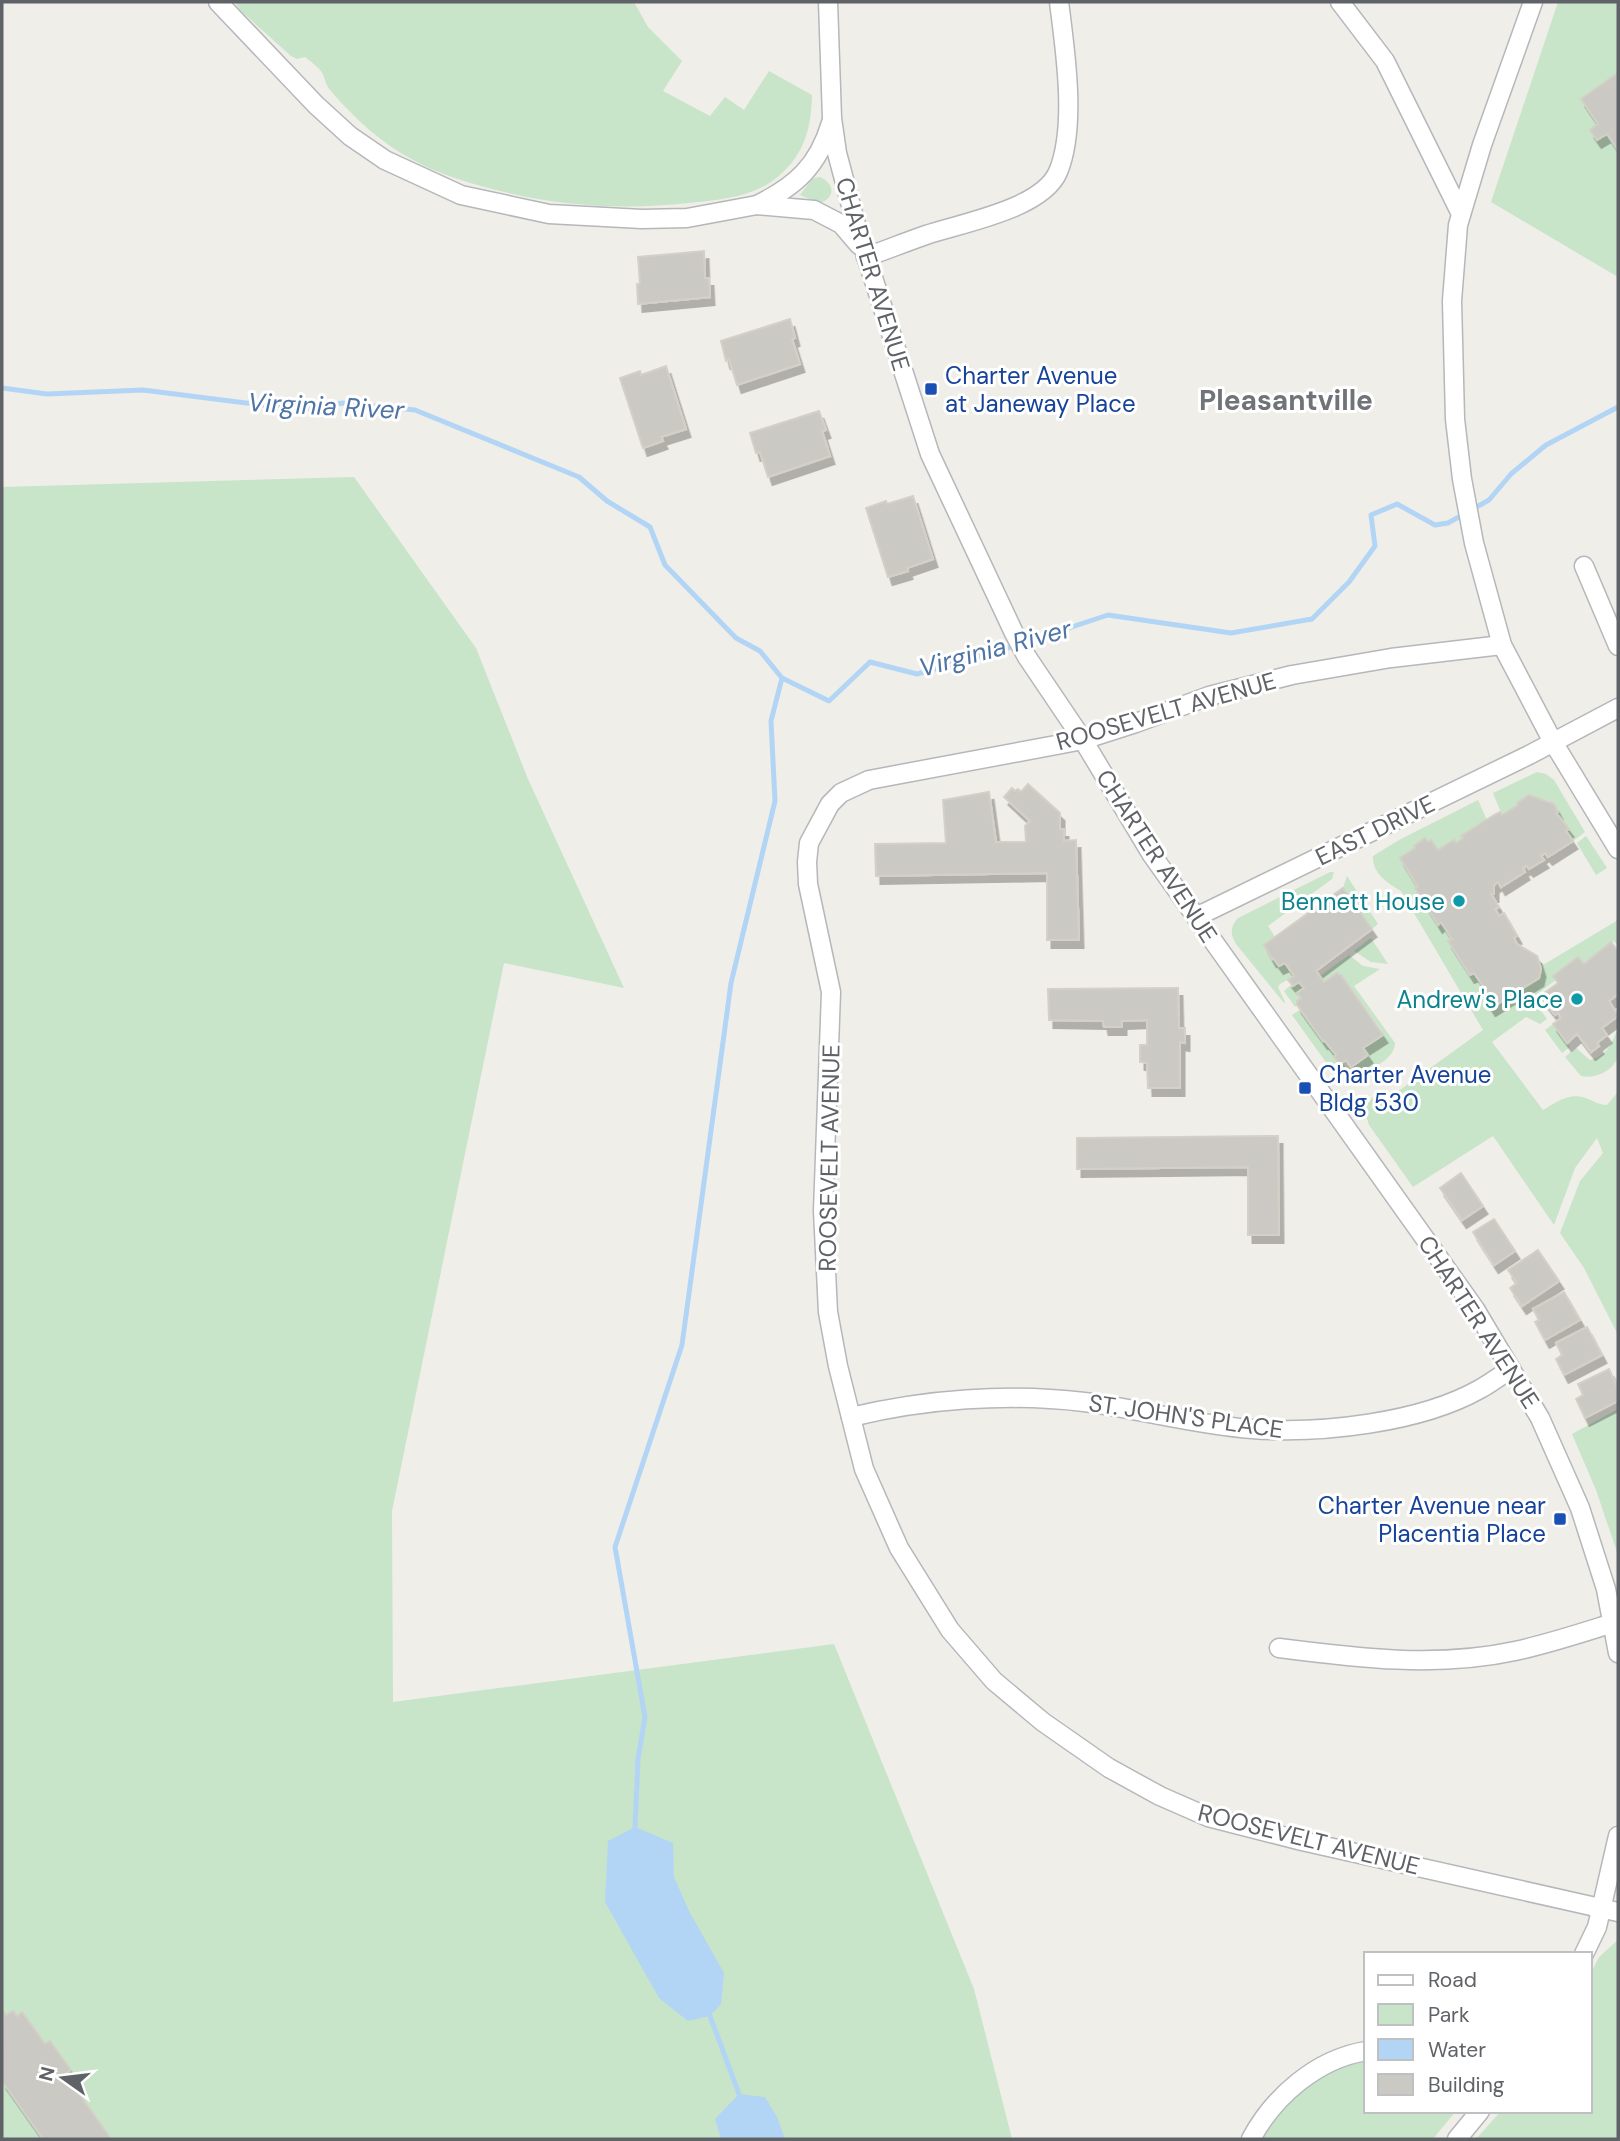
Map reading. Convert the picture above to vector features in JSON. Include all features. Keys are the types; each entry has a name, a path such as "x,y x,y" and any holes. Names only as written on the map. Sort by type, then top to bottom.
{"street":[{"path":"218,2 316,105 351,136 385,160 461,195 549,215 642,219 687,218 757,205 814,210 841,224 856,239 866,257 1009,210 1036,196 1057,174 1068,137 1065,41 1059,2"},
{"name":"CHARTER AVENUE","path":"828,2 832,118 845,185 866,257 930,454 1014,633 1083,740 1152,855 1475,1309 1511,1369 1540,1418 1580,1508 1606,1589 1618,1653"},
{"path":"1340,2 1385,61 1461,214"},
{"path":"1534,2 1482,145 1461,214 1452,301 1455,419 1472,533 1502,645 1553,742 1618,849"},
{"path":"757,205 783,192 805,173 822,147 832,118"},
{"path":"1584,566 1618,646"},
{"name":"ROOSEVELT AVENUE","path":"1502,645 1391,658 1292,675 1209,696 1083,740 869,780 841,793 830,804 809,843 808,884 831,992 823,1211 828,1312 864,1469 899,1548 950,1630 994,1681 1043,1721 1109,1768 1160,1797 1208,1817 1302,1841 1610,1910"},
{"name":"EAST DRIVE","path":"1196,917 1618,708"},
{"name":"ST. JOHN'S PLACE","path":"851,1417 888,1408 962,1400 1031,1399 1082,1402 1250,1429 1306,1431 1418,1413 1478,1390 1511,1369"},
{"path":"1279,1648 1351,1658 1426,1661 1474,1658 1514,1652 1613,1623"},
{"path":"1585,1952 1597,1927 1610,1910 1618,1836"},
{"path":"1251,2139 1271,2108 1297,2083 1337,2059 1364,2052"},
{"path":"1457,2139 1478,2113"}],"green space":[{"path":"235,2 634,2 648,27 682,61 663,91 710,116 725,97 744,110 769,71 812,95 810,121 803,144 791,164 771,182 742,195 689,203 635,206 581,204 527,197 444,174 422,165 391,146 369,130 339,101 328,88 318,67 305,57 297,59 291,56 240,10"},
{"path":"1558,2 1618,2 1618,277 1491,202"},
{"path":"819,177 830,186 829,198 819,203 800,195 812,179"},
{"path":"354,477 476,648 528,779 624,988 504,963 392,1511 393,1702 834,1644 974,1989 1012,2139 2,2139 2,487"},
{"path":"1537,772 1554,780 1585,832 1573,841 1556,813 1558,811 1549,801 1529,795 1502,815 1493,793"},
{"path":"1478,800 1487,820 1462,836 1463,838 1438,850 1431,840 1428,842 1425,838 1400,858 1437,924 1441,922 1452,939 1448,941 1469,975 1474,973 1485,989 1481,992 1491,1008 1539,978 1541,969 1537,956 1543,965 1618,920 1618,946 1614,941 1584,964 1577,957 1554,976 1556,980 1532,998 1547,1019 1540,1024 1526,1017 1492,1042 1543,1110 1574,1096 1607,1105 1618,1092 1618,1335 1584,1268 1560,1233 1580,1181 1603,1153 1597,1138 1575,1168 1554,1225 1493,1136 1413,1187 1369,1125 1365,1112 1373,1097 1379,1105 1483,1030 1401,891 1386,881 1373,862 1373,856 1399,840"},
{"path":"1586,836 1607,868 1596,875 1577,843"},
{"path":"1334,872 1332,879 1268,926 1275,937 1264,945 1272,959 1279,966 1285,963 1294,976 1278,987 1284,1003 1236,944 1232,934 1233,924 1238,918"},
{"path":"1347,876 1378,924 1372,929 1343,888"},
{"path":"1371,938 1388,964 1371,962 1354,951"},
{"path":"1349,955 1363,966 1380,969 1354,986 1395,1043 1389,1057 1368,1071 1365,1068 1357,1072 1351,1067 1368,1055 1363,1048 1382,1031 1341,975 1336,973 1324,982 1320,976"},
{"path":"1299,982 1304,988 1297,992 1301,998 1295,1007 1284,991"},
{"path":"1301,1009 1323,1041 1352,1075 1341,1076 1333,1072 1292,1015"},
{"path":"1553,1024 1570,1047 1562,1053 1545,1030"},
{"path":"1618,1029 1617,1059 1611,1068 1602,1074 1581,1076 1565,1057 1576,1048 1590,1060 1601,1056 1608,1049"},
{"path":"1618,1409 1618,1555 1596,1490 1572,1434"},
{"path":"1618,1940 1618,2139 1476,2139 1499,2113 1592,2113 1592,1971 1599,1957"},
{"path":"1364,2059 1364,2113 1454,2113 1433,2139 1260,2139 1290,2100 1317,2080"}],"water":[{"path":"635,1827 673,1843 674,1877 690,1913 724,1973 721,2004 710,2016 688,2021 659,1998 605,1902 608,1841"},
{"path":"739,2094 765,2097 777,2117 785,2139 721,2139 715,2119"}],"building":[{"path":"1618,73 1618,150 1607,134 1597,140 1590,130 1598,124 1581,99"},
{"path":"704,251 705,278 709,278 710,297 638,304 638,257"},
{"path":"790,319 795,338 792,339 800,364 737,385 729,359 726,361 721,341"},
{"path":"666,366 686,429 661,437 663,441 643,448 620,378 640,371 641,375"},
{"path":"819,411 826,430 822,431 830,456 768,477 750,433"},
{"path":"913,496 933,559 888,577 866,508"},
{"path":"1028,784 1060,813 1060,829 1064,829 1064,841 1076,840 1079,940 1047,940 1047,873 876,876 875,844 946,843 943,800 989,792 996,842 1026,842 1025,826 1030,821 1004,797 1012,788 1021,792"},
{"name":"Bennett House","path":"1529,795 1554,804 1558,812 1556,813 1569,829 1566,831 1573,841 1548,857 1545,853 1541,856 1544,860 1529,869 1527,866 1523,868 1525,872 1501,887 1498,882 1494,885 1494,894 1491,894 1499,907 1495,909 1499,916 1504,913 1517,936 1514,938 1517,944 1537,956 1541,969 1539,978 1491,1008 1481,992 1485,989 1474,973 1470,975 1448,941 1452,939 1441,922 1438,925 1400,858 1425,838 1428,842 1431,840 1438,850 1454,840 1456,843 1463,838 1461,836 1494,815 1500,812 1502,815"},
{"path":"1343,888 1372,929 1316,971 1324,982 1337,973 1341,975 1383,1035 1363,1048 1368,1055 1351,1067 1346,1060 1341,1063 1334,1057 1336,1055 1297,1005 1301,998 1297,993 1304,988 1299,982 1293,986 1288,980 1294,976 1285,963 1279,966 1264,945"},
{"name":"Andrew's Place","path":"1611,942 1618,951 1618,994 1609,1001 1618,1016 1602,1028 1607,1035 1591,1052 1577,1034 1567,1043 1553,1024 1561,1018 1558,1013 1555,1015 1540,996 1558,983 1553,976 1578,957 1584,964"},
{"path":"1178,988 1179,1028 1185,1028 1185,1043 1180,1042 1180,1088 1148,1088 1147,1063 1140,1062 1140,1045 1147,1045 1147,1020 1122,1021 1122,1027 1104,1027 1103,1021 1049,1020 1048,989"},
{"path":"1278,1136 1279,1235 1248,1235 1248,1167 1077,1169 1077,1138"},
{"path":"1461,1173 1483,1206 1462,1220 1440,1188"},
{"path":"1494,1219 1515,1251 1494,1265 1473,1232"},
{"path":"1538,1250 1559,1281 1522,1306 1510,1288 1517,1283 1508,1270"},
{"path":"1564,1292 1580,1320 1545,1340 1535,1322 1539,1320 1533,1309"},
{"path":"1587,1327 1602,1355 1564,1375 1556,1359 1562,1355 1556,1343"},
{"path":"1609,1369 1618,1389 1618,1401 1585,1418 1576,1399 1583,1395 1578,1384"},
{"path":"3,2011 6,2015 13,2011 17,2016 22,2012 45,2044 50,2041 71,2070 65,2074 111,2139 43,2139 2,2081"}],"waterway":[{"name":"Virginia River","path":"2,388 47,394 143,390 302,410 343,403 415,410 579,477 607,501 650,527 665,565 736,638 760,651 782,678 829,701 870,662 917,674 999,651 1108,615 1231,633 1312,619 1349,582 1375,546 1371,515 1397,504 1435,525 1448,523 1489,500 1511,474 1546,445 1618,407"},
{"path":"635,1827 638,1759 645,1717 615,1547 682,1345 731,983 775,801 771,721 782,678"},
{"path":"710,2016 739,2094"}],"place":[{"name":"Charter Avenue at Janeway Place","path":"931,389"},
{"name":"Bennett House","path":"1459,901"},
{"name":"Andrew's Place","path":"1577,999"},
{"name":"Charter Avenue Bldg 530","path":"1305,1088"},
{"name":"Charter Avenue near Placentia Place","path":"1560,1519"}],"district":[{"name":"Pleasantville","path":"1286,400"}]}
